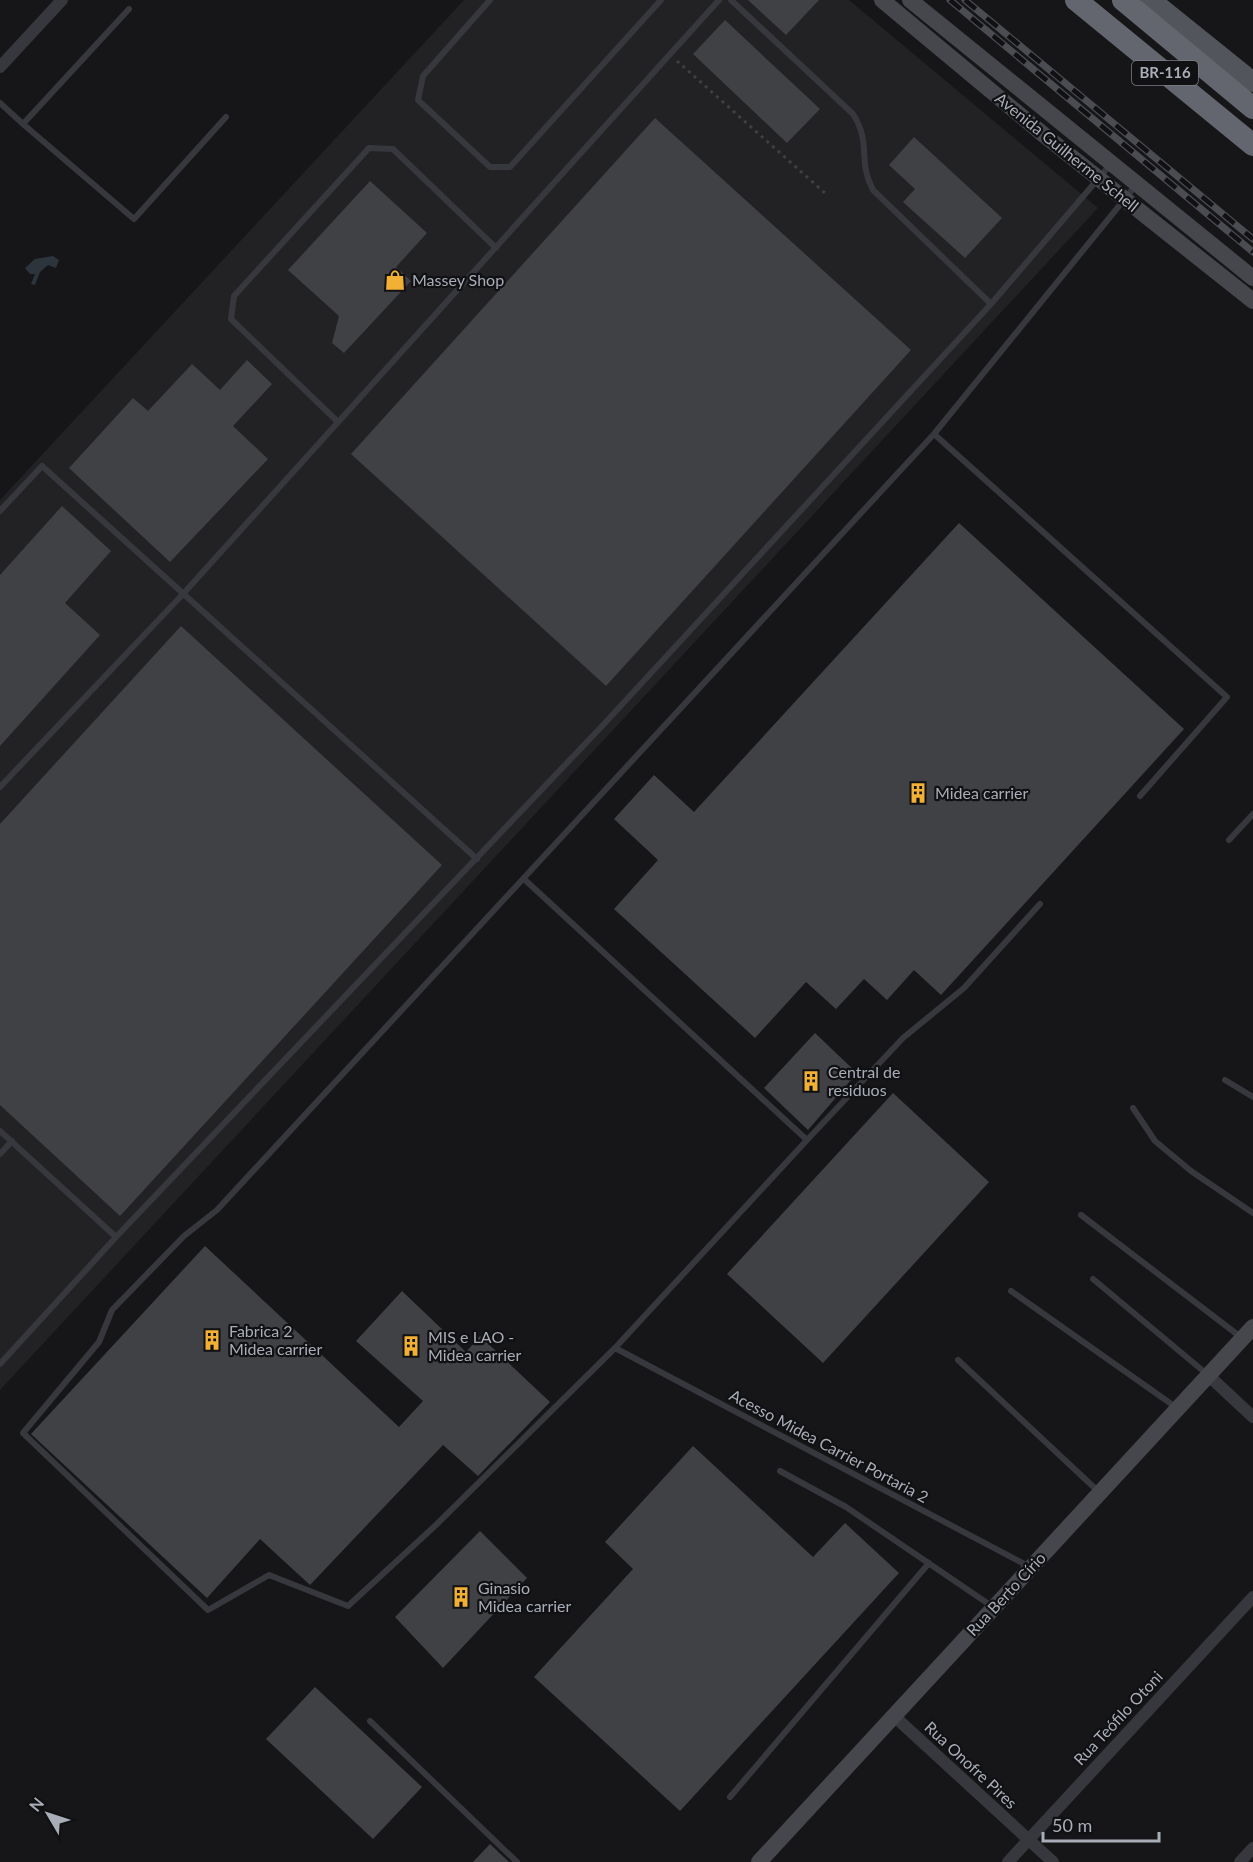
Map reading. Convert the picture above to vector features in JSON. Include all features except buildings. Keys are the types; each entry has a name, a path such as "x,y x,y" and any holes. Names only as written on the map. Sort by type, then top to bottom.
{"highway":[{"name":"BR-116","path":"1076,0 1253,146"},
{"name":"BR-116","path":"1123,0 1253,108"}],"main road":[{"name":"Avenida Guilherme Schell","path":"882,0 1099,179 1253,301"},
{"name":"Avenida Guilherme Schell","path":"910,0 1253,278"},
{"path":"1151,0 1253,82"},
{"name":"Rua Berto Círio","path":"759,1862 1248,1332"}],"street":[{"path":"0,67 62,0"},
{"path":"1208,1375 1253,1417"},
{"name":"Rua Teófilo Otoni","path":"1008,1862 1253,1597"},
{"name":"Rua Onofre Pires","path":"894,1716 1053,1862"},
{"path":"1240,1862 1253,1848"}],"lane":[{"path":"490,0 423,76 418,100 490,166 510,167 661,0"},
{"path":"0,787 183,594 719,0"},
{"path":"731,0 853,114 865,141 863,165 873,190 991,304"},
{"path":"23,124 129,9"},
{"path":"0,103 134,219 226,117"},
{"path":"337,421 231,319 234,296 369,148 393,149 496,248"},
{"path":"0,1364 116,1237 477,860 991,304 1112,163"},
{"path":"1040,904 964,988 903,1038 615,1348 437,1524 348,1606 269,1575 208,1610 23,1433 99,1342 112,1310 184,1236 217,1210 934,434 1126,200 1137,183"},
{"path":"934,434 1227,697 1140,796"},
{"path":"0,511 42,466 477,860"},
{"path":"1229,840 1253,814"},
{"path":"524,879 807,1140"},
{"path":"1225,1080 1253,1097"},
{"path":"1133,1108 1155,1141 1191,1171 1253,1213"},
{"path":"0,1131 116,1237"},
{"path":"0,1154 12,1141"},
{"path":"1081,1215 1248,1332"},
{"path":"1093,1279 1208,1375"},
{"path":"1011,1292 1177,1408"},
{"name":"Acesso Midea Carrier Portaria 2","path":"615,1348 1031,1567"},
{"path":"958,1360 1100,1493"},
{"path":"780,1471 846,1507 994,1608"},
{"path":"730,1797 928,1563"},
{"path":"370,1721 517,1862"}],"path":[{"path":"669,54 825,193"}],"shaded area":[{"path":"464,0 849,0 1098,208 0,1390 0,500"},
{"path":"53,256 59,260 56,268 48,265 40,272 35,285 31,284 35,274 30,274 25,268 35,259"}],"railway":[{"path":"950,0 1253,252"},
{"path":"965,0 1253,239"}],"place":[{"name":"Massey Shop","path":"395,280"},
{"name":"Midea carrier","path":"918,793"},
{"name":"Central de residuos","path":"811,1081"},
{"name":"Fabrica 2 Midea carrier","path":"212,1340"},
{"name":"MIS e LAO - Midea carrier","path":"411,1346"},
{"name":"Ginasio Midea carrier","path":"461,1597"}]}
